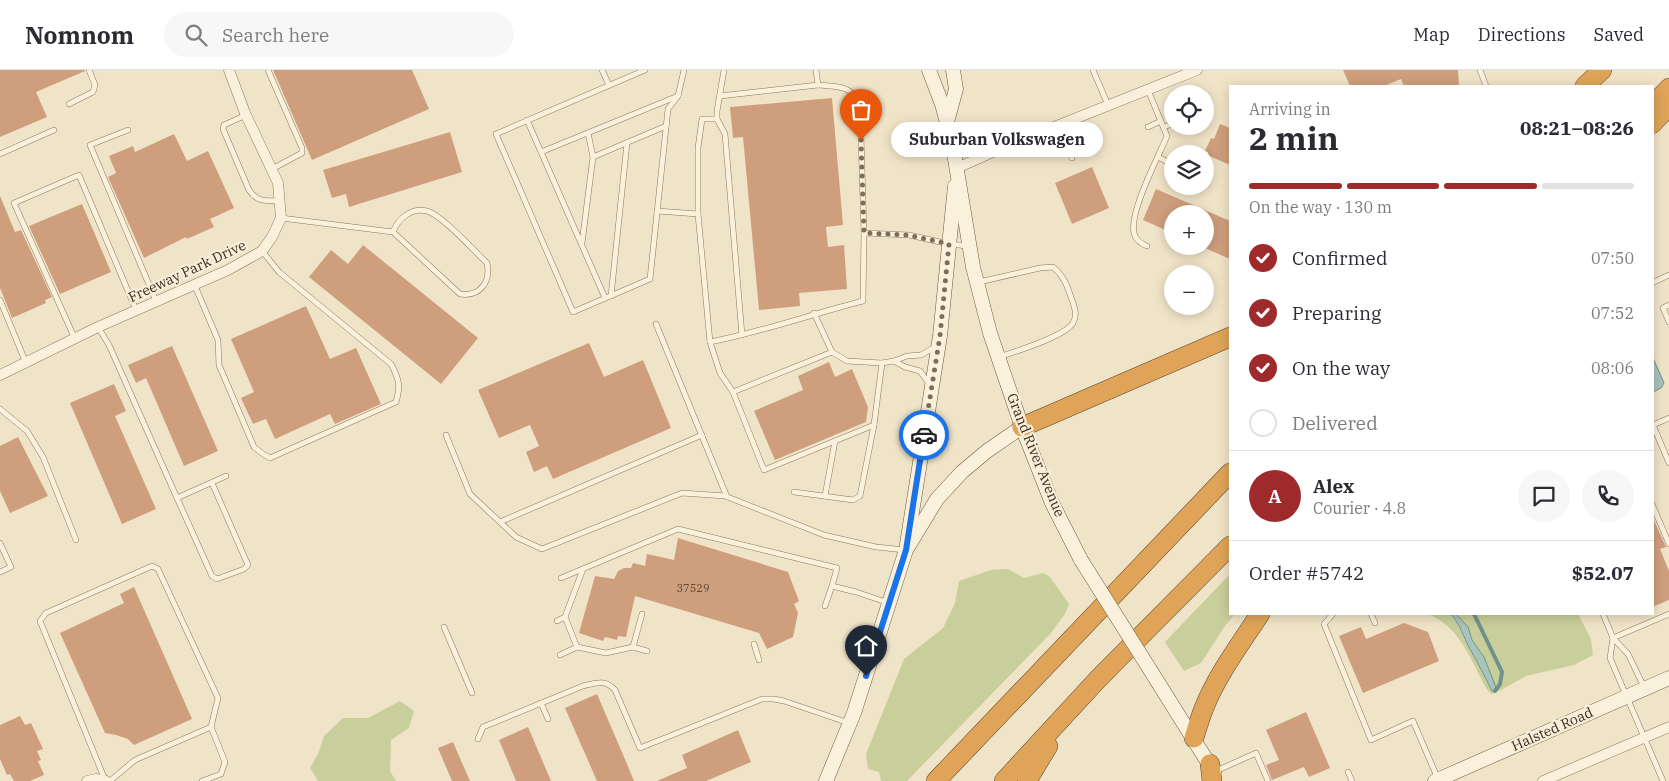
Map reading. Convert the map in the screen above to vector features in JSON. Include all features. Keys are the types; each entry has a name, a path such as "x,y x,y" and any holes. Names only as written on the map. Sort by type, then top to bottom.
{"highway":[{"path":"1586,85 1602,70"},
{"path":"1593,85 1607,70"},
{"path":"1654,104 1669,88"},
{"path":"1654,122 1669,106"},
{"path":"1022,427 1229,337"},
{"path":"936,781 1229,474"},
{"path":"1004,781 1098,679 1229,547"},
{"path":"1194,738 1204,707 1213,690 1259,615"},
{"path":"1027,781 1043,753 1098,679"}],"main road":[{"name":"Grand River Avenue","path":"929,70 947,122 977,282 990,333 1022,427 1052,503 1081,560 1194,738 1214,775"},
{"name":"Grand River Avenue","path":"947,122 956,89 953,70"},
{"path":"826,781 850,723 906,550 938,345 957,168"},
{"path":"906,550 937,499 962,472 1022,427"},
{"name":"Halsted Road","path":"1438,780 1669,678"}],"street":[{"path":"229,70 246,114 278,183 281,218"},
{"path":"957,168 1197,70"},
{"name":"Freeway Park Drive","path":"0,375 98,327 195,286 262,251 272,237 281,218"},
{"path":"1543,781 1669,727"},
{"path":"87,781 96,779 106,781"}],"lane":[{"path":"69,104 93,92 95,85 89,70"},
{"path":"268,70 302,148 302,153 271,169"},
{"path":"602,70 609,85"},
{"path":"645,70 496,134 573,312 650,279 668,109 678,96 684,70"},
{"path":"724,70 717,119 725,134 742,336"},
{"path":"816,70 818,85"},
{"path":"1093,70 1108,106"},
{"path":"1480,70 1486,85"},
{"path":"710,342 742,336 814,313 863,301 864,233 860,104 856,96 847,88 818,85 720,96"},
{"path":"1148,90 1164,127"},
{"path":"541,152 678,96"},
{"path":"246,114 228,122 224,125 223,129 253,196 258,200 279,201"},
{"path":"717,119 702,119 698,148 698,214 710,342 720,373 733,392 764,470 874,425"},
{"path":"528,120 605,298"},
{"path":"1148,127 1161,121"},
{"path":"1059,125 1072,158"},
{"path":"594,157 666,126"},
{"path":"0,154 54,130"},
{"path":"128,130 90,145 156,301"},
{"path":"582,245 594,157 588,133"},
{"path":"1147,246 1135,237 1133,227 1136,208 1167,135"},
{"path":"611,296 627,143"},
{"path":"1158,157 1164,160"},
{"path":"75,339 14,203 79,175 136,310"},
{"path":"281,218 393,232 460,294 469,295 477,292 485,283 489,273 487,263 437,216 426,211 415,211 404,216 396,224 393,232"},
{"path":"657,211 698,214"},
{"path":"864,233 908,235 949,244 970,246"},
{"path":"195,286 218,340 219,365 254,447 263,454 270,458 396,402 400,390 397,375 391,364 279,272 262,251"},
{"path":"977,282 1040,268 1053,267 1060,273 1068,289 1076,313 1073,325 1064,332 998,358"},
{"path":"1654,281 1669,275"},
{"path":"0,300 26,363"},
{"path":"1669,305 1663,308 1669,322"},
{"path":"814,313 832,352 847,361 882,363 894,361 906,356 921,355 938,345"},
{"path":"656,324 727,497"},
{"path":"98,327 108,345 212,576 217,579 244,569 248,565 212,482"},
{"path":"733,392 832,352"},
{"path":"894,361 905,367 920,371 932,387"},
{"path":"794,492 853,500 860,496 874,425 882,363"},
{"path":"0,410 27,431 31,437 42,457 76,540"},
{"path":"1654,426 1669,418"},
{"path":"1654,428 1669,463"},
{"path":"446,435 470,494 516,537 542,549 682,493 727,497 824,535 876,547 906,550"},
{"path":"500,522 702,435"},
{"path":"825,496 835,441"},
{"path":"177,498 226,476"},
{"path":"1654,509 1669,544"},
{"path":"561,578 678,529 837,568 825,606"},
{"path":"0,543 11,567 0,572"},
{"path":"106,781 40,621 46,613 152,566 158,569 218,698 212,728 225,762 221,774 202,781"},
{"path":"577,647 566,617 583,569"},
{"path":"832,586 890,603"},
{"path":"633,647 642,614"},
{"path":"1613,638 1669,614"},
{"path":"1332,615 1324,624 1371,740 1414,721 1438,780"},
{"path":"1371,615 1375,623"},
{"path":"1603,615 1613,638 1628,654 1644,688"},
{"path":"557,621 566,617"},
{"path":"444,627 472,693"},
{"path":"1613,638 1610,658 1663,781"},
{"path":"754,644 759,660"},
{"path":"560,655 577,647 606,653 633,647 647,651"},
{"path":"478,739 483,727 582,686 597,682 609,684 615,690 640,748 762,699 784,701 850,723"},
{"path":"541,703 548,719"},
{"path":"110,781 134,760 212,728"},
{"path":"1214,775 1256,753 1268,781"},
{"path":"1348,772 1352,781"}],"green space":[{"path":"1008,569 1024,578 1043,573 1050,577 1069,604 1065,614 1050,634 907,781 881,781 879,772 868,769 866,754 904,659 943,628 955,603 959,581 991,570"},
{"path":"1229,575 1229,615 1234,615 1201,663 1184,671 1165,642"},
{"path":"1429,615 1452,615 1492,691 1497,690 1484,657 1472,640 1468,627 1457,615 1579,615 1591,639 1593,655 1574,665 1526,676 1491,694 1456,635 1438,619"},
{"path":"400,701 414,711 409,728 391,740 390,771 396,781 318,781 310,768 318,754 324,736 343,718 368,718"}],"water":[{"path":"1654,360 1664,383 1661,388 1654,392"},
{"path":"1452,615 1457,615 1468,627 1472,640 1484,657 1497,690 1492,691"}],"building":[{"path":"0,70 85,71 36,92 47,117 0,137"},
{"path":"273,70 412,70 429,109 312,160"},
{"path":"1343,70 1458,70 1459,85 1404,85 1401,79 1386,85 1350,85"},
{"path":"832,98 843,225 826,227 828,247 844,245 847,289 799,293 800,306 759,310 743,137 733,138 730,107"},
{"path":"1220,124 1229,128 1229,165 1214,158 1214,145 1208,145 1211,138 1214,139"},
{"path":"450,132 462,172 349,207 346,194 332,198 323,170"},
{"path":"174,134 187,161 208,151 234,208 210,219 214,227 187,239 186,237 144,258 108,177 116,173 109,156 133,146 135,152"},
{"path":"1092,167 1109,208 1072,224 1055,183"},
{"path":"1156,189 1164,192 1164,195 1170,195 1193,205 1164,205 1164,229 1143,220"},
{"path":"0,196 15,232 21,230 52,297 45,300 46,303 12,318 0,288"},
{"path":"82,204 111,272 60,294 29,226"},
{"path":"1214,214 1229,221 1229,259 1214,252"},
{"path":"363,245 478,338 441,384 309,277 331,250 348,264"},
{"path":"306,306 330,359 356,348 381,404 335,424 330,414 275,439 266,419 253,424 241,398 254,392 231,339"},
{"path":"589,343 604,377 643,360 671,428 553,479 547,466 534,472 526,452 539,446 530,425 499,438 478,390"},
{"path":"172,346 218,451 184,466 146,378 136,383 128,365"},
{"path":"829,362 835,377 852,369 868,407 866,422 775,460 754,411 803,390 798,376"},
{"path":"114,384 126,411 115,416 156,509 122,524 70,403"},
{"path":"18,437 48,496 10,513 0,491 0,446"},
{"path":"1654,520 1666,547 1660,549 1669,571 1669,600 1654,606"},
{"path":"678,538 788,572 799,601 794,604 798,613 793,637 767,649 759,633 635,596 626,637 618,636 617,640 605,637 603,641 579,633 595,576 614,579 618,571 624,568 631,568 633,563 645,566 647,554 674,560"},
{"path":"134,587 192,719 134,745 128,739 105,733 60,633 124,603 120,594"},
{"path":"1404,623 1428,632 1439,661 1363,693 1339,636 1361,627 1366,639"},
{"path":"597,694 634,781 597,781 565,708"},
{"path":"1306,712 1330,768 1309,777 1304,767 1272,780 1266,765 1279,760 1266,730"},
{"path":"20,716 25,725 31,723 43,749 37,751 41,760 38,761 44,775 30,781 14,781 10,774 7,775 0,759 0,725"},
{"path":"528,727 551,781 516,781 499,740"},
{"path":"738,730 751,762 706,781 657,781 687,768 682,755"},
{"path":"453,742 470,781 452,781 438,748"}],"waterway":[{"path":"1474,615 1502,672 1500,684 1495,691"}],"way so far":[{"path":"861,140 864,233 908,235 949,244 940,336 924,435"}],"place":[{"name":"Suburban Volkswagen","path":"861,140"}],"route":[{"path":"866,676 906,550 924,435"}]}
